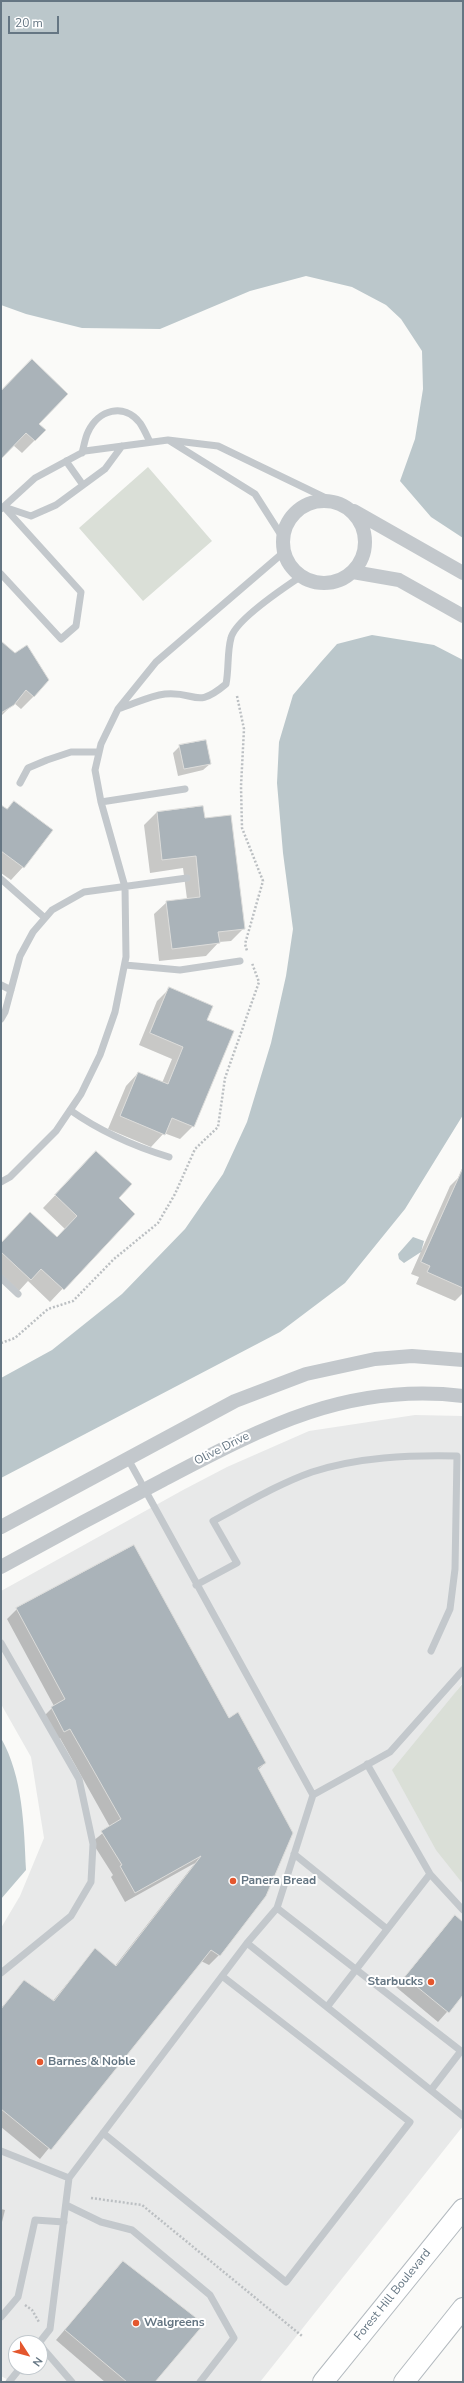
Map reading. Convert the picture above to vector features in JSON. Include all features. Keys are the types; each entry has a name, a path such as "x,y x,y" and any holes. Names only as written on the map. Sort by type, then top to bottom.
{"main road":[{"name":"Forest Hill Boulevard","path":"323,2382 463,2209"},
{"path":"404,2382 463,2308"}],"street":[{"path":"346,506 359,519 365,532 366,546 362,560 353,572 341,580 327,584 312,582 300,576 290,566 284,552 283,538 286,524 295,512 304,505 318,501 332,501 346,506 463,573"},
{"path":"353,572 399,580 463,616"},
{"path":"1,1527 235,1402 306,1374 375,1359 412,1356 463,1360"},
{"name":"Olive Drive","path":"1,1567 109,1507 250,1434 316,1409 384,1395 443,1394 463,1396"}],"lane":[{"path":"82,453 87,432 93,422 102,414 116,409 128,412 140,422 150,442"},
{"path":"168,440 255,494 283,538"},
{"path":"2,508 34,478 82,453 168,440 218,446 332,501"},
{"path":"2,508 31,516 56,505 105,469 122,446"},
{"path":"66,461 83,485"},
{"path":"1,574 61,639 76,626 81,592 2,508"},
{"path":"1,1182 10,1177 56,1132 81,1094 100,1055 115,1012 126,957 125,887 101,802 96,770 101,744 118,709 156,662 284,552"},
{"path":"118,709 154,696 168,694 197,699 211,696 226,684 231,636 245,620 270,597 300,576"},
{"path":"20,783 28,768 46,760 71,752 99,752"},
{"path":"101,802 185,789"},
{"path":"1,1019 11,990 20,956 33,932 52,910 84,892 187,878"},
{"path":"1,879 45,918"},
{"path":"124,965 180,970 240,961"},
{"path":"1,985 11,990"},
{"path":"70,1110 92,1125 135,1147 169,1157"},
{"path":"1,1278 18,1294"},
{"path":"196,1585 237,1563 213,1521 264,1494 312,1472 360,1461 410,1455 457,1456 455,1569 451,1603 450,1609 431,1652"},
{"path":"128,1459 196,1585 313,1795"},
{"path":"1,1643 80,1779 93,1844 91,1882 72,1916 1,1973"},
{"path":"46,2335 50,2329 69,2178 247,1943 277,1908 313,1795 390,1752 463,1670"},
{"path":"367,1764 430,1874 463,1910"},
{"path":"294,1854 387,1929"},
{"path":"327,2007 430,1874"},
{"path":"277,1908 356,1970 462,2049 431,2090"},
{"path":"247,1943 463,2116"},
{"path":"104,2133 286,2282 410,2122 222,1976"},
{"path":"1,2151 69,2178"},
{"path":"66,2205 101,2222 132,2230 210,2295 234,2338 200,2382"},
{"path":"1,2317 18,2297 35,2220 64,2222"},
{"path":"48,2354 72,2382"}],"path":[{"path":"1,1343 15,1338 48,1309 73,1301 114,1259 158,1223 175,1194 195,1150 218,1127 226,1078 259,982 245,944 263,881 242,828 241,786 244,729 237,696"},
{"path":"91,2198 142,2205 302,2336"},
{"path":"24,2305 32,2310 39,2322"}],"shaded area":[{"path":"1,1 463,1 463,538 431,517 400,481 415,439 423,389 422,351 401,319 386,305 352,287 306,276 250,291 160,329 82,328 26,314 1,305"},
{"path":"148,467 212,541 143,601 79,528"},
{"path":"372,635 434,645 463,660 463,1115 405,1209 345,1283 280,1332 1,1478 1,1378 52,1350 122,1294 185,1229 223,1174 247,1122 271,1043 286,976 293,929 283,853 277,783 279,742 293,695 321,662 337,644"},
{"path":"413,1237 424,1241 421,1252 404,1263 399,1259 398,1254"},
{"path":"415,1415 463,1416 463,1682 401,1771 463,1877 463,2126 260,2382 12,2382 1,2376 1,1928 20,1896 44,1838 31,1757 1,1704 1,1591 227,1467 309,1431"},
{"path":"463,1683 463,1884 436,1850 392,1770"},
{"path":"1,1738 14,1769 18,1785 23,1819 26,1870 1,1899"}],"building":[{"path":"32,359 68,394 39,424 46,430 35,441 26,433 1,459 1,391"},
{"path":"1,641 15,653 27,645 49,680 34,697 26,690 14,705 1,713"},
{"path":"206,740 211,764 184,769 179,745"},
{"path":"14,801 53,830 24,868 1,851 1,805 7,809"},
{"path":"203,806 205,818 231,815 245,929 218,932 220,943 172,949 166,901 200,897 196,856 162,860 157,812"},
{"path":"169,987 213,1006 207,1020 234,1031 194,1127 172,1118 165,1135 120,1116 138,1072 168,1084 183,1047 150,1033"},
{"path":"96,1151 132,1184 119,1198 135,1214 64,1290 41,1269 31,1280 1,1252 1,1243 30,1212 57,1237 77,1216 55,1195"},
{"path":"463,1168 463,1288 427,1272 430,1266 421,1262"},
{"path":"134,1545 229,1718 238,1712 266,1763 258,1768 293,1833 266,1896 220,1956 211,1950 51,2150 1,2109 1,2009 24,1980 54,2001 95,1948 116,1966 201,1856 135,1893 120,1866 122,1865 101,1831 121,1819 70,1729 64,1732 51,1707 65,1699 16,1608"},
{"path":"455,1915 463,1922 463,1995 449,2013 405,1977"},
{"path":"123,2261 204,2324 155,2382 127,2382 65,2330"}],"place":[{"name":"Panera Bread","path":"233,1881"},
{"name":"Starbucks","path":"431,1982"},
{"name":"Barnes & Noble","path":"40,2062"},
{"name":"Walgreens","path":"136,2323"}]}
